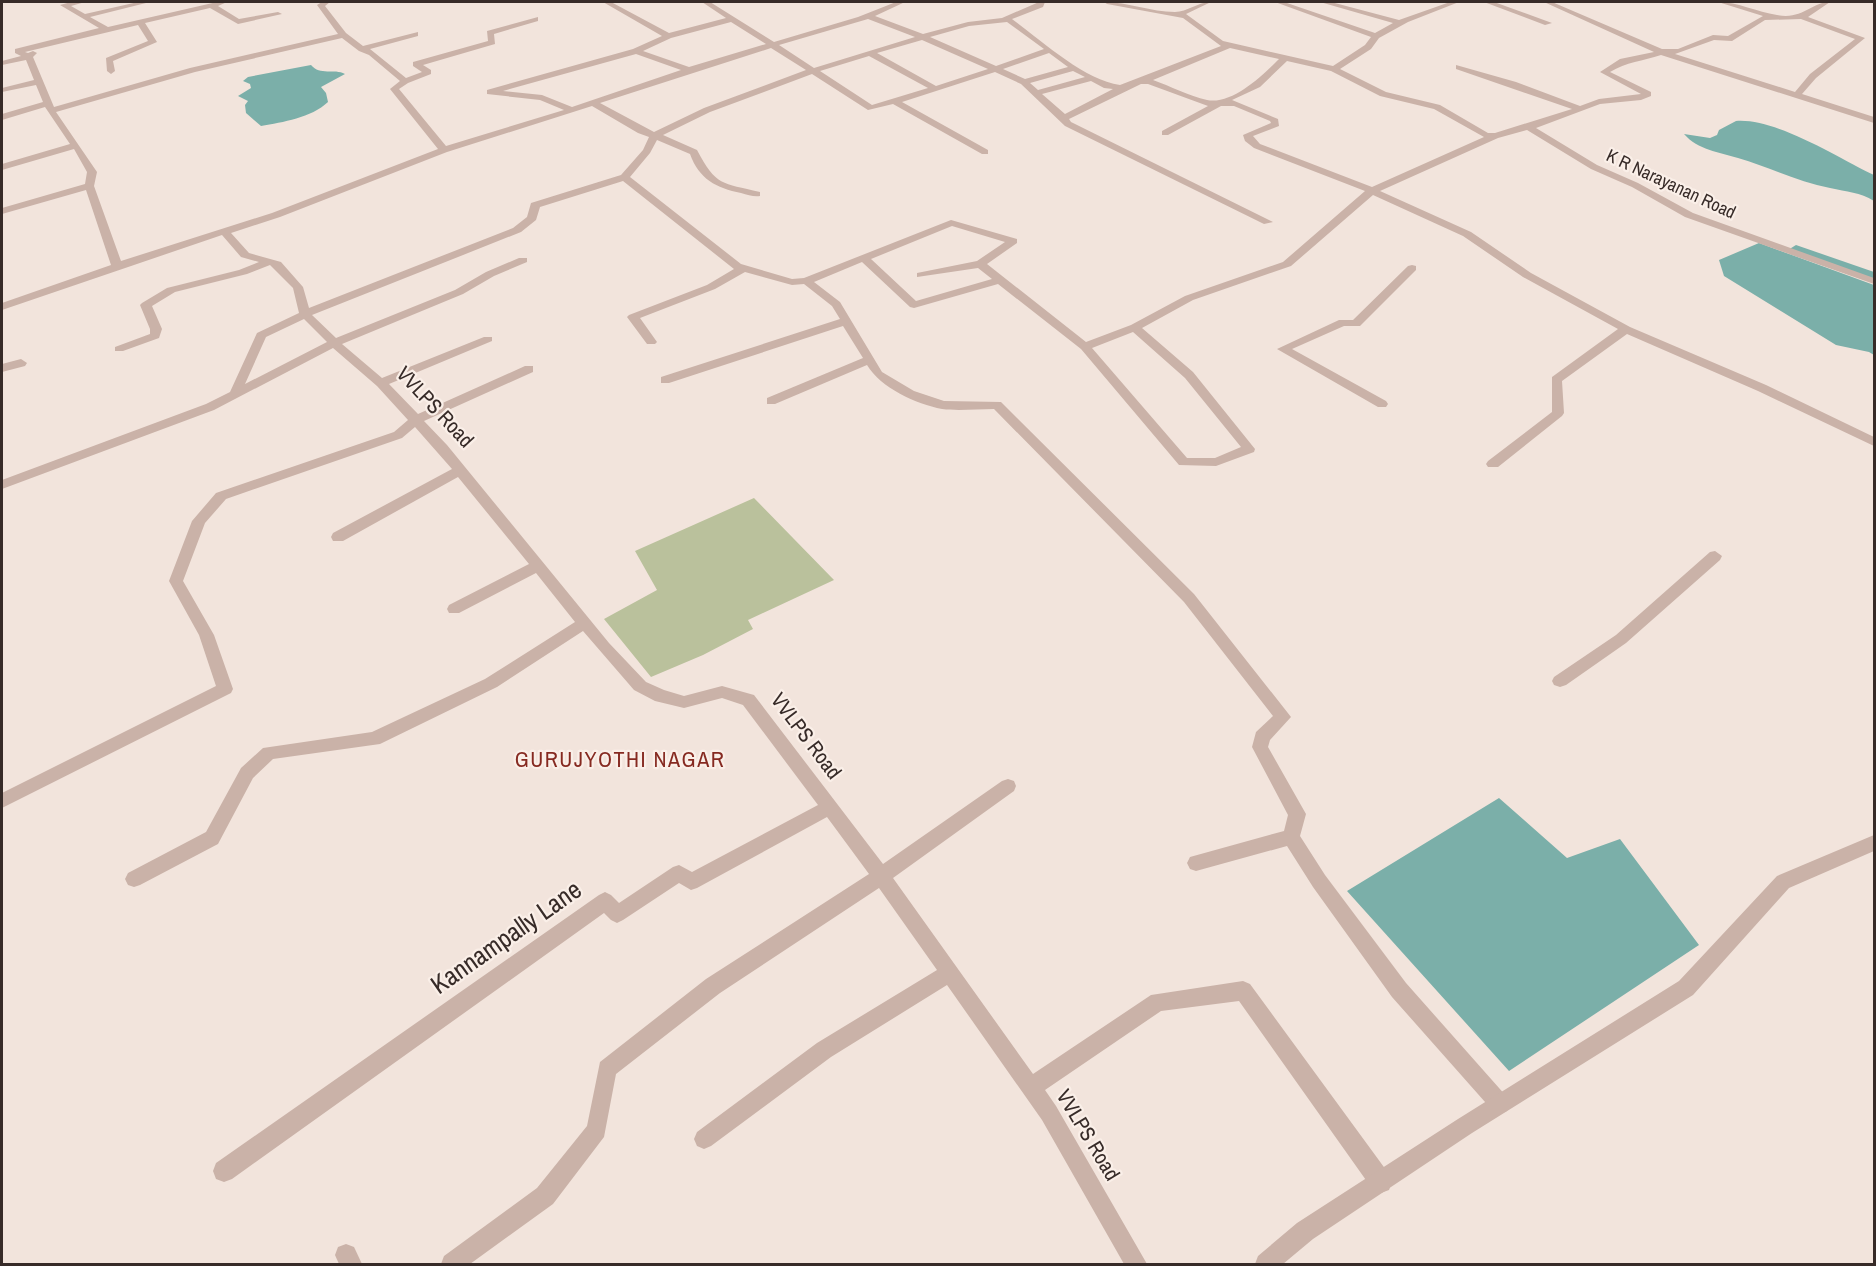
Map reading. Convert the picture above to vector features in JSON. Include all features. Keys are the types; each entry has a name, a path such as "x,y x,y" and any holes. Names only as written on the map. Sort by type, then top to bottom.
{"street":[{"path":"82,2 64,5 106,29"},
{"path":"84,16 146,2"},
{"path":"117,266 89,186 92,172 49,108 28,57 18,51 224,2"},
{"path":"327,2 321,5 343,35 362,49 372,53 405,81"},
{"path":"606,2 669,36"},
{"path":"706,2 871,108 936,89 1049,50"},
{"path":"2,307 117,266 318,200 444,150 572,110 688,70 868,16 901,2"},
{"path":"1006,20 1006,17 1038,6 1042,2"},
{"path":"1107,2 1190,19 1211,38 1229,45 1334,69 1383,94 1437,107 1480,132 1495,136"},
{"path":"1178,15 1208,2"},
{"path":"1278,2 1376,36"},
{"path":"1324,2 1401,23"},
{"path":"1334,69 1368,47 1376,36 1401,23 1456,2"},
{"path":"1488,2 1548,23"},
{"path":"1547,2 1661,52 1875,120"},
{"path":"1721,2 1778,18"},
{"path":"1802,17 1827,2"},
{"path":"211,6 238,22 278,14"},
{"path":"868,16 923,37 1024,82 1068,124 1268,222"},
{"path":"1085,346 1135,327 1189,298 1287,264 1371,191 1495,136 1610,99 1641,97 1648,94 1604,72 1623,61 1661,52 1679,51 1713,37 1730,39 1763,18 1802,17 1861,38 1813,76 1797,95"},
{"path":"444,150 394,89 405,81 428,72 416,63 492,42 490,33 535,19"},
{"path":"572,110 542,98 490,92 636,51 669,36 732,19"},
{"path":"236,393 261,335 305,314 518,230 532,218 536,205 624,177 647,151 654,136 707,110 812,71 968,24 1006,20 1091,78 1107,86 1125,87"},
{"path":"111,71 109,60 153,42 140,22"},
{"path":"362,49 415,34"},
{"path":"2,117 49,108 193,70 343,35"},
{"path":"1064,118 1125,87 1229,45"},
{"path":"636,51 688,70"},
{"path":"870,53 936,89"},
{"path":"2,63 28,57"},
{"path":"1165,133 1195,115 1257,85 1285,58"},
{"path":"1459,67 1580,109"},
{"path":"1024,82 1074,68"},
{"path":"1036,93 1091,78"},
{"path":"1144,80 1198,100 1235,103 1277,122 1247,137 1257,146 1341,177 1467,234 1537,281 1626,329 1762,388 1875,442"},
{"path":"2,90 38,82"},
{"path":"896,102 985,152"},
{"path":"593,103 641,131 693,152 698,167 717,185 757,194"},
{"name":"K R Narayanan Road","path":"1528,127 1594,167 1635,185 1689,215 1875,281"},
{"path":"2,167 76,145"},
{"path":"624,177 742,268 792,282 806,282 951,223 1013,241 980,264 921,275"},
{"path":"2,212 89,186"},
{"name":"VVLPS Road","path":"225,232 244,255 277,264 298,287 305,314 334,343 381,382 416,420 640,686 661,696 684,702 722,692 748,700 881,876 1049,1113 1136,1264"},
{"path":"864,258 914,306 1000,280"},
{"path":"2,485 210,407 334,343 459,292 523,260"},
{"path":"119,349 155,336 156,329 146,305 171,290 243,272 270,262"},
{"path":"980,264 1085,346 1184,462 1216,462 1249,449 1189,375 1135,327"},
{"path":"651,342 633,317 711,287 742,268"},
{"path":"1382,404 1283,349 1343,322 1356,324 1412,268"},
{"path":"806,282 836,304 878,374 910,394 943,405 997,405 1189,598 1283,717 1262,737 1260,747 1297,814 1291,837 1319,881 1399,990 1500,1104"},
{"path":"664,380 846,321"},
{"path":"1493,464 1558,413 1556,380 1626,329"},
{"path":"381,382 488,339"},
{"path":"771,401 869,360"},
{"path":"2,368 21,363"},
{"path":"2,801 225,689 206,635 176,581 199,520 221,496 398,435 416,420 529,369"},
{"path":"338,537 460,470"},
{"path":"1560,681 1621,639 1715,556"},
{"path":"454,609 538,566"},
{"path":"134,879 212,838 247,773 269,753 374,738 491,683 584,622"},
{"path":"452,1264 545,1196 597,1130 607,1069 713,986 881,876 1008,786"},
{"name":"Kannampally Lane","path":"224,1171 605,901 616,914 679,873 691,882 830,807"},
{"path":"1196,863 1291,837"},
{"path":"1266,1264 1305,1231 1500,1104 1686,988 1783,882 1875,843"},
{"path":"704,1139 824,1050 950,973"},
{"path":"1031,1087 1158,1002 1243,991 1381,1182"}],"green space":[{"path":"754,498 834,580 748,620 753,629 703,655 651,677 604,619 657,590 635,551"}],"water":[{"path":"311,65 319,70 345,74 321,87 326,93 328,102 313,112 261,126 246,113 245,105 248,101 238,96 251,88 250,84 243,81 248,77"},
{"path":"1736,121 1752,122 1788,132 1874,175 1874,201 1858,194 1807,182 1709,150 1696,144 1684,134 1710,138"},
{"path":"1759,243 1874,285 1874,355 1836,345 1724,276 1719,260"},
{"path":"1499,798 1567,858 1620,839 1699,945 1509,1071 1347,891"}],"waterway":[{"path":"1796,250 1874,278"}],"district":[{"name":"GURUJYOTHI NAGAR","path":"620,759"}]}
